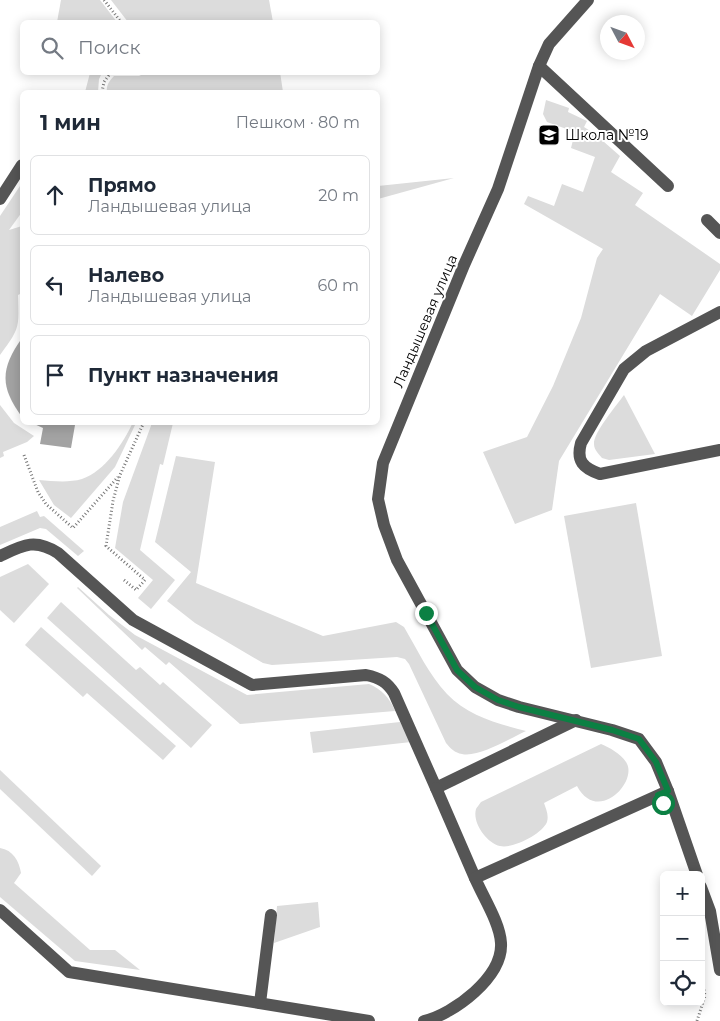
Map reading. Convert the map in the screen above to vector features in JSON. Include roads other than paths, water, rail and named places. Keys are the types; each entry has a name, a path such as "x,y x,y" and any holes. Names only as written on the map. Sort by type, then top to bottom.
{"street":[{"name":"Ландышевая улица","path":"588,0 549,44 538,66 498,190 464,265 382,462 378,499 384,525 397,560 457,670 475,687 498,700 519,707 576,720 639,739 656,762 696,871"},
{"path":"538,66 668,186"},
{"path":"0,199 20,168"},
{"path":"707,220 720,233"},
{"path":"720,312 646,351 624,369 581,443 578,453 581,462 590,470 600,474 720,450"},
{"path":"0,556 23,545 35,543 48,547 58,553 133,620 252,685 366,675 378,677 388,684 394,693 498,930 501,944 496,964 479,989 461,1004 435,1018 424,1021"},
{"path":"436,788 576,720"},
{"path":"475,878 668,791"},
{"path":"705,897 710,911 720,970"},
{"path":"0,910 69,972 369,1021"},
{"path":"260,1003 271,915"}],"place":[{"name":"Школа №19","path":"549,135"}]}
